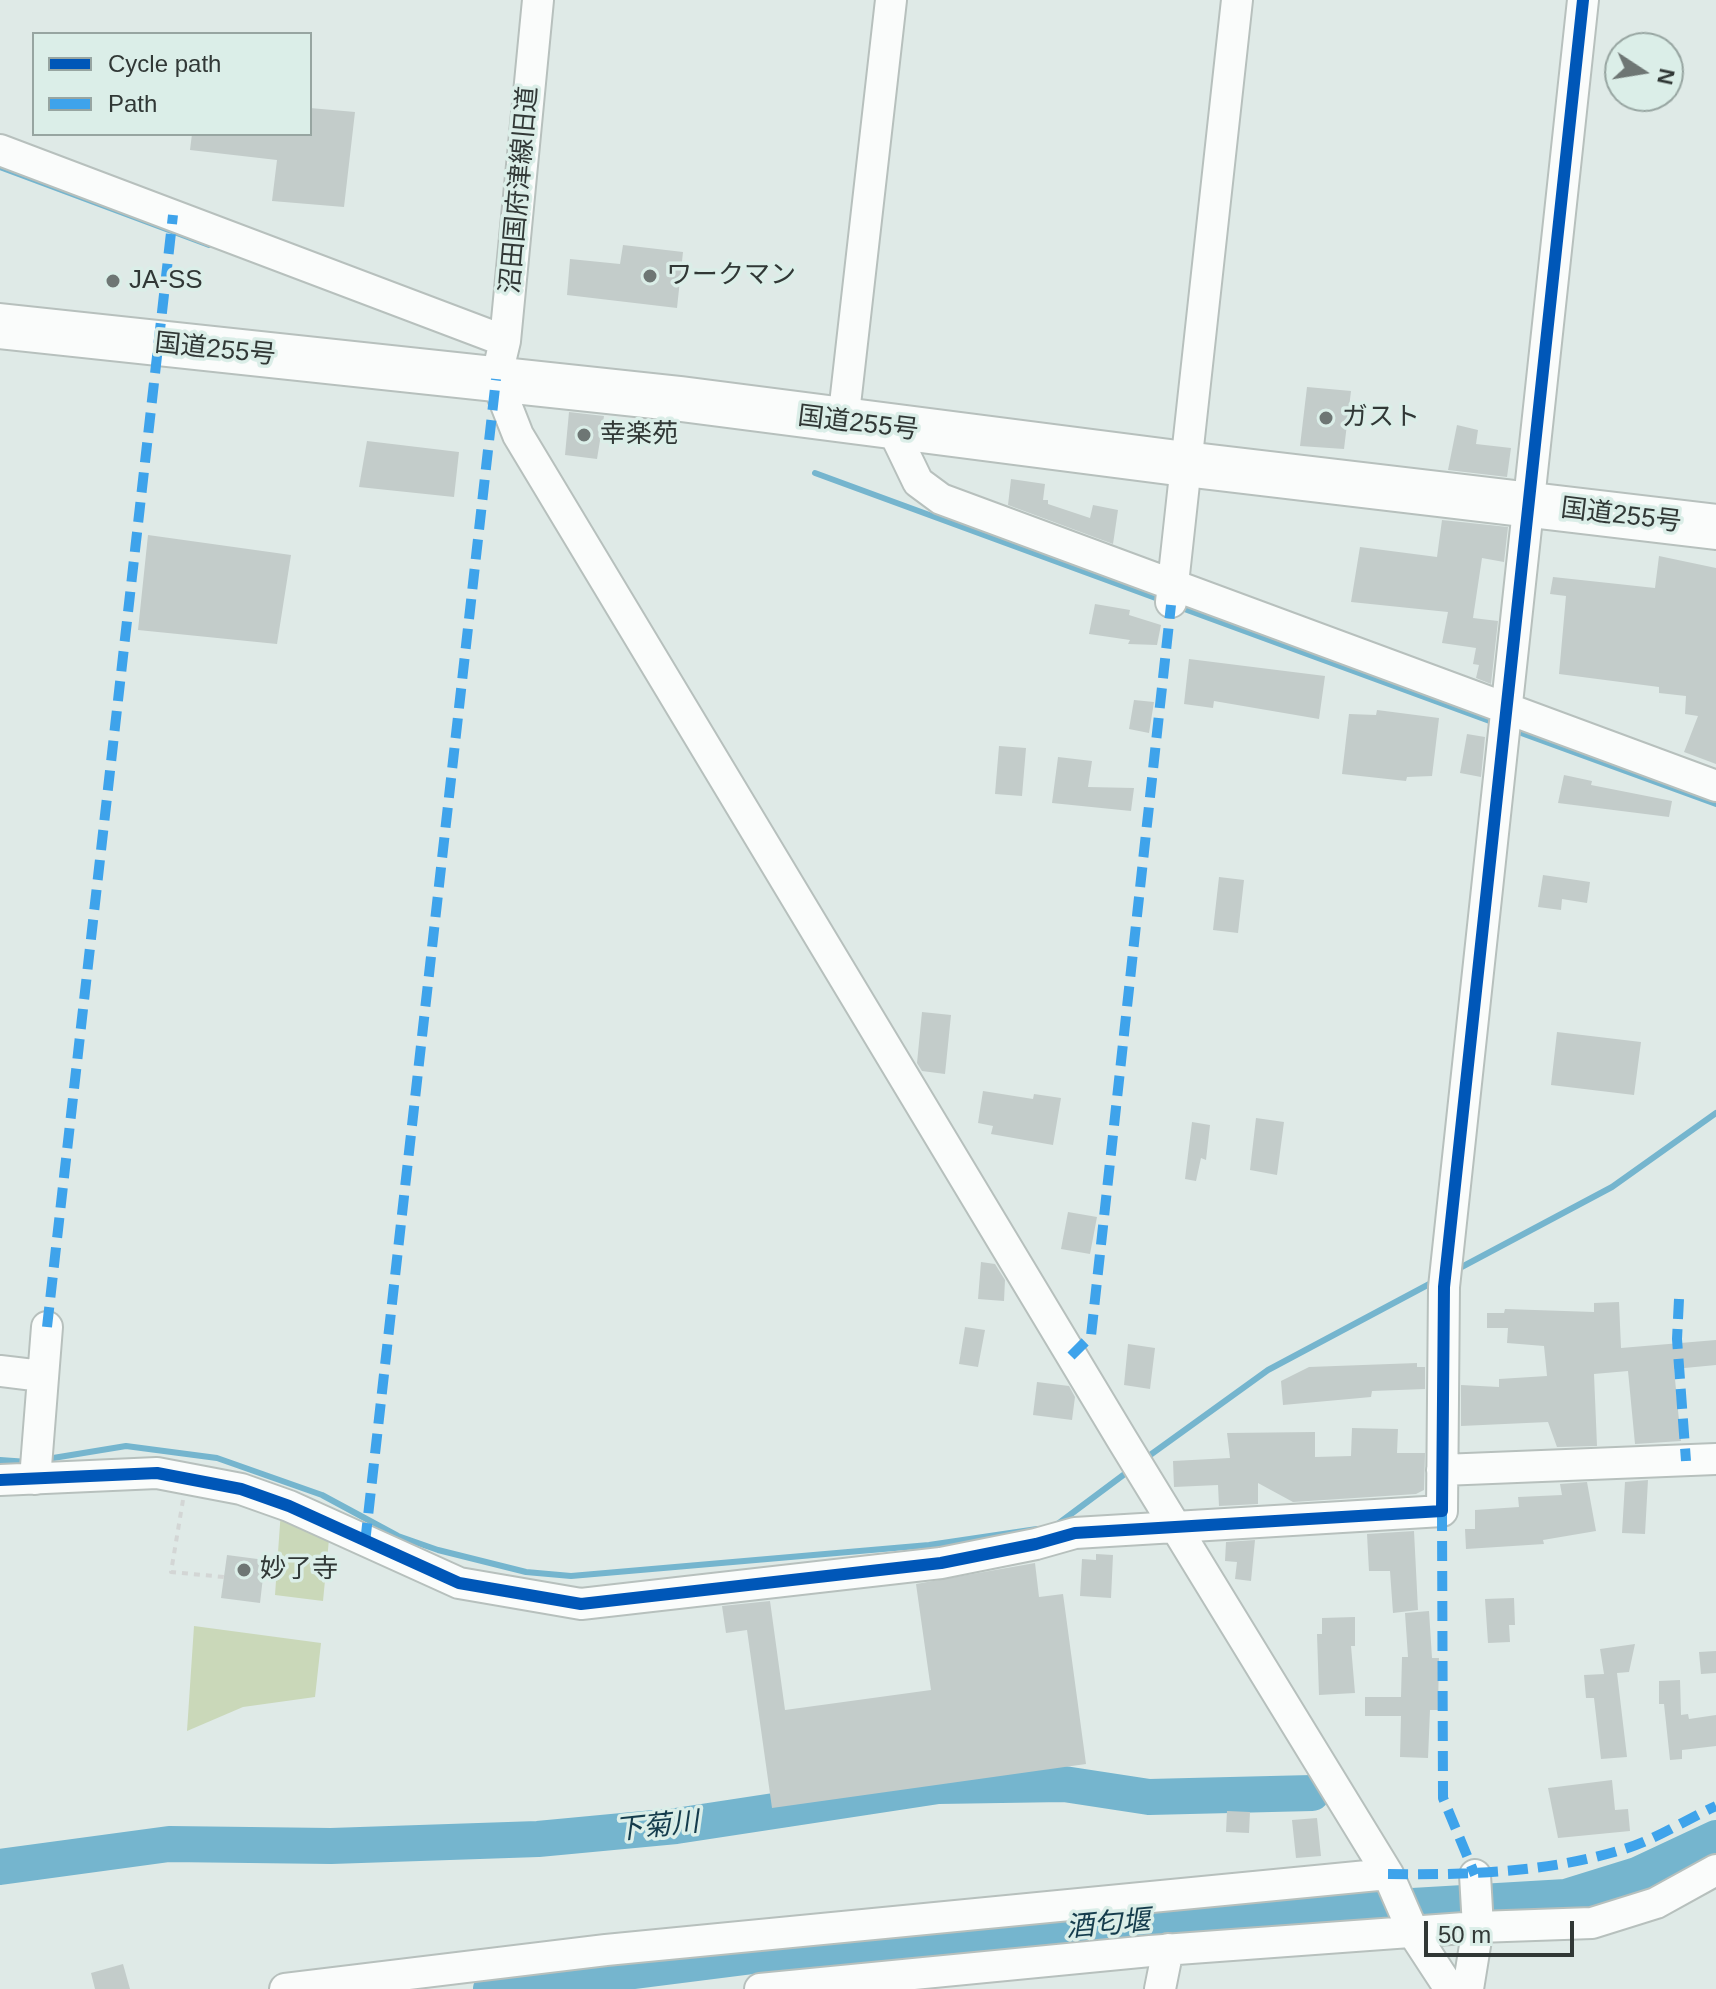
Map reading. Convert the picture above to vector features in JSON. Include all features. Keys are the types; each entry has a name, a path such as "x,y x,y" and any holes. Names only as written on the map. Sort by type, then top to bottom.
{"highway":[{"name":"国道255号","path":"0,326 501,360 843,422 1716,527"}],"street":[{"name":"沼田国府津線旧道","path":"501,360 538,0"},
{"path":"843,422 891,0"},
{"path":"1172,592 1237,0"},
{"path":"0,1480 34,1468 157,1473 241,1489 289,1506 459,1583 581,1604 941,1563 1075,1533 1442,1511 1444,1287 1583,0"},
{"path":"0,150 501,360 518,435 1123,1441 1389,1875 1414,1933 1450,1989"},
{"path":"892,428 918,482 941,499 1505,722 1716,786"},
{"path":"34,1468 47,1327"},
{"path":"0,1371 42,1376"},
{"path":"1442,1470 1716,1459"},
{"path":"760,1989 1168,1949 1478,1927 1578,1924 1619,1917 1656,1903 1716,1870"},
{"path":"285,1989 606,1950 1389,1875"},
{"path":"1468,1989 1478,1927 1475,1875"},
{"path":"1160,1989 1168,1949"}],"path":[{"path":"186,1478 171,1572 224,1577"}],"green space":[{"path":"281,1510 330,1529 323,1601 275,1595"},
{"path":"194,1626 321,1643 315,1697 243,1707 187,1731"}],"building":[{"path":"312,108 355,112 344,207 272,201 277,160 190,150 192,136 312,136"},
{"name":"ワークマン","path":"623,245 683,252 677,308 567,295 570,259 620,264"},
{"name":"ガスト","path":"1307,387 1351,391 1344,449 1300,446"},
{"name":"幸楽苑","path":"569,412 604,416 597,459 565,455"},
{"path":"1457,425 1478,430 1476,444 1511,448 1507,477 1448,470"},
{"path":"367,441 459,452 454,497 359,487"},
{"path":"1011,479 1045,484 1043,500 1048,500 1048,504 1090,518 1093,505 1118,510 1113,544 1008,505"},
{"path":"1442,520 1508,527 1504,562 1482,558 1473,618 1498,621 1491,684 1476,678 1479,665 1473,664 1476,648 1442,643 1448,612 1351,602 1360,547 1437,557"},
{"path":"148,535 291,555 277,644 138,630"},
{"path":"1659,556 1716,568 1716,764 1684,752 1698,716 1685,714 1686,696 1659,693 1659,687 1559,674 1566,596 1550,594 1553,577 1655,588"},
{"path":"1095,604 1130,610 1129,615 1161,625 1157,645 1128,644 1130,640 1089,634"},
{"path":"1189,659 1325,676 1319,719 1214,701 1213,708 1184,704"},
{"path":"1134,700 1154,702 1149,733 1129,729"},
{"path":"1377,710 1439,718 1432,776 1407,777 1406,781 1342,774 1349,714 1376,715"},
{"path":"1467,734 1485,737 1481,777 1460,773"},
{"path":"999,746 1026,748 1022,796 995,794"},
{"path":"1058,757 1092,761 1088,787 1134,788 1131,811 1052,803"},
{"path":"1564,775 1592,781 1591,785 1672,801 1669,817 1558,803"},
{"path":"1543,875 1590,882 1587,903 1562,899 1561,910 1538,907"},
{"path":"1219,877 1244,880 1238,933 1213,930"},
{"path":"922,1012 951,1015 945,1074 922,1071 917,1063"},
{"path":"1557,1032 1641,1042 1634,1095 1551,1085"},
{"path":"983,1091 1033,1099 1034,1094 1061,1098 1053,1145 991,1134 993,1126 978,1123"},
{"path":"1256,1118 1284,1122 1277,1175 1250,1170"},
{"path":"1192,1122 1210,1125 1206,1160 1201,1158 1196,1181 1185,1179"},
{"path":"1068,1212 1097,1217 1090,1254 1061,1249"},
{"path":"981,1262 995,1264 1005,1280 1004,1301 978,1299"},
{"path":"1619,1302 1621,1348 1716,1340 1716,1365 1674,1369 1681,1441 1635,1444 1628,1371 1594,1374 1597,1446 1557,1447 1548,1422 1461,1426 1461,1385 1499,1387 1499,1379 1547,1376 1544,1346 1507,1343 1508,1328 1487,1328 1487,1313 1504,1313 1505,1309 1594,1312 1594,1303"},
{"path":"965,1327 985,1330 978,1367 959,1364"},
{"path":"1128,1344 1155,1348 1150,1389 1124,1385"},
{"path":"1417,1363 1417,1367 1425,1367 1425,1389 1372,1391 1371,1397 1283,1405 1281,1381 1309,1367"},
{"path":"1037,1382 1069,1386 1075,1397 1072,1420 1033,1415"},
{"path":"1352,1428 1398,1429 1397,1453 1425,1453 1424,1490 1416,1494 1293,1502 1258,1483 1258,1504 1219,1506 1218,1485 1174,1487 1173,1461 1230,1458 1227,1433 1315,1432 1315,1457 1351,1456"},
{"path":"1648,1480 1645,1534 1622,1533 1625,1482"},
{"path":"1587,1482 1596,1531 1543,1540 1544,1544 1466,1549 1465,1529 1475,1529 1475,1510 1519,1507 1518,1497 1562,1495 1560,1484"},
{"path":"1414,1531 1418,1610 1393,1613 1390,1571 1369,1571 1367,1534"},
{"path":"1255,1540 1251,1581 1235,1579 1237,1562 1225,1561 1226,1542"},
{"path":"1096,1554 1113,1555 1111,1598 1080,1596 1082,1559 1096,1560"},
{"path":"227,1555 265,1560 260,1603 221,1598"},
{"path":"1035,1563 1039,1597 1063,1594 1086,1764 772,1808 747,1630 726,1633 722,1606 770,1601 785,1710 931,1690 916,1584"},
{"path":"1514,1598 1515,1625 1509,1625 1510,1642 1488,1643 1485,1599"},
{"path":"1429,1611 1432,1658 1439,1658 1438,1710 1430,1710 1428,1758 1400,1757 1401,1716 1365,1716 1365,1697 1401,1697 1402,1657 1408,1657 1405,1613"},
{"path":"1355,1617 1355,1646 1351,1646 1355,1693 1319,1695 1317,1634 1322,1634 1322,1618"},
{"path":"1635,1644 1629,1672 1617,1673 1627,1757 1601,1759 1594,1698 1586,1698 1584,1675 1604,1674 1600,1649"},
{"path":"1716,1651 1716,1673 1701,1674 1699,1652"},
{"path":"1680,1680 1681,1715 1688,1714 1689,1719 1716,1715 1716,1746 1682,1750 1682,1759 1670,1760 1664,1704 1659,1704 1659,1681"},
{"path":"1612,1780 1615,1810 1628,1809 1630,1831 1558,1838 1548,1788"},
{"path":"1227,1811 1250,1812 1249,1833 1226,1832"},
{"path":"1317,1818 1321,1856 1296,1858 1292,1820"},
{"path":"123,1964 130,1989 95,1989 91,1973"}],"waterway":[{"path":"0,167 209,245"},
{"path":"815,473 1161,600"},
{"path":"1179,607 1495,723"},
{"path":"1513,730 1716,804"},
{"path":"1456,1270 1612,1187 1716,1113"},
{"path":"1146,1458 1268,1370 1435,1281"},
{"path":"47,1459 126,1446 217,1458 322,1495 398,1536 438,1550 526,1572 571,1576 929,1545 1037,1529"},
{"path":"0,1460 28,1462"},
{"path":"1059,1523 1130,1470"},
{"name":"下菊川","path":"0,1867 169,1844 331,1846 538,1839 676,1826 938,1786 1064,1784 1149,1797 1312,1793"},
{"name":"酒匂堰","path":"491,1989 761,1955 1140,1922 1566,1897 1637,1875 1716,1838"}],"marked path":[{"path":"47,1327 173,215"},
{"path":"365,1543 496,379"},
{"path":"1071,1356 1091,1336 1171,605"},
{"path":"1679,1299 1677,1339 1686,1461"},
{"path":"1442,1511 1443,1798 1475,1875"},
{"path":"1388,1874 1506,1871 1564,1864 1645,1841 1716,1806"}],"cycle path":[{"path":"0,1480 157,1473 241,1489 289,1506 459,1583 581,1604 941,1563 1075,1533 1442,1511 1444,1287 1583,0"}],"place":[{"name":"ワークマン","path":"650,276"},
{"name":"JA-SS","path":"113,281"},
{"name":"ガスト","path":"1326,418"},
{"name":"幸楽苑","path":"584,435"},
{"name":"妙了寺","path":"244,1570"}]}
